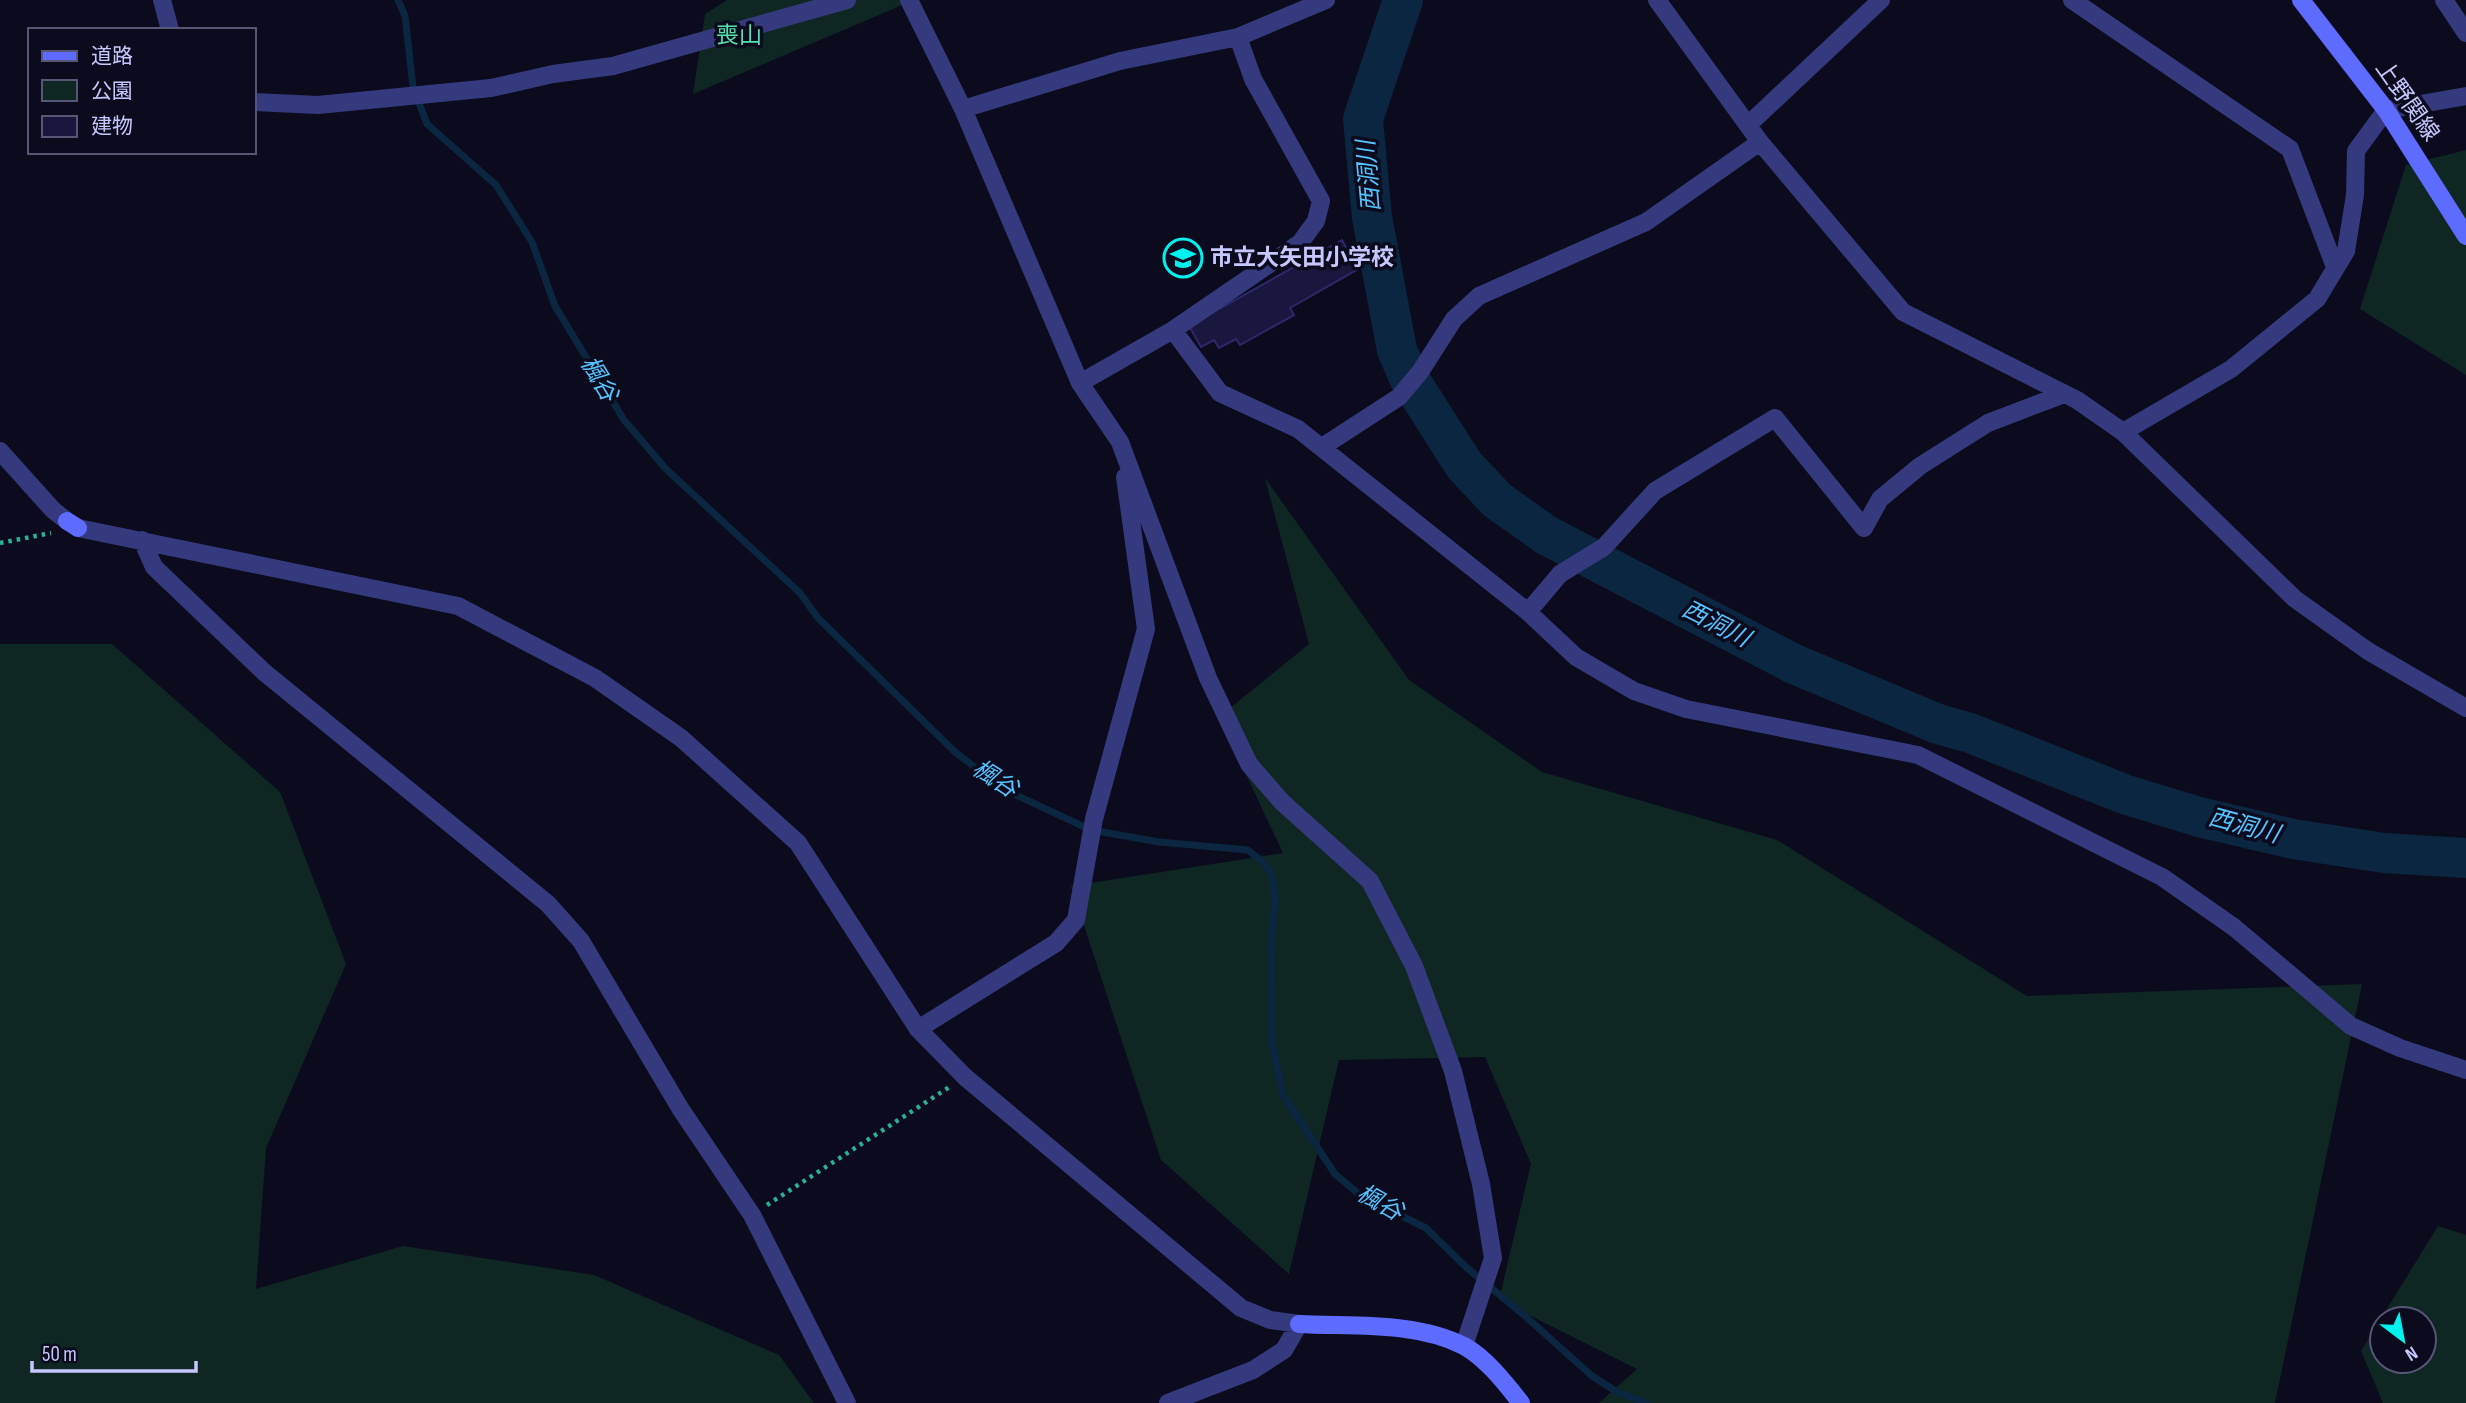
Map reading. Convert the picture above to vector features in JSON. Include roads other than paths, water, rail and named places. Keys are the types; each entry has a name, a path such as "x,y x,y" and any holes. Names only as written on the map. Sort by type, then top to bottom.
{"main road":[{"name":"上野関線","path":"2301,0 2386,110 2466,236"},
{"path":"1299,1324 1414,1329 1464,1346 1485,1363 1521,1403"}],"street":[{"path":"162,0 169,28"},
{"path":"256,102 318,105 411,98 491,88 553,74 613,66 847,0"},
{"path":"909,0 963,109 1080,383 1120,442 1208,678 1249,764 1282,802 1370,881 1413,966 1453,1072 1481,1184 1493,1258 1464,1346"},
{"path":"963,109 1120,61 1238,37 1326,0"},
{"path":"1657,0 1760,142 1903,312 2064,394 2123,432 2295,599 2368,651 2466,708"},
{"path":"1748,125 1881,0"},
{"path":"2072,0 2291,149 2336,267"},
{"path":"2444,0 2466,33"},
{"path":"1080,383 1173,330 1300,243 1316,221 1321,201 1253,79 1238,37"},
{"path":"2123,432 2231,369 2316,299 2346,251 2355,195 2356,151 2386,110 2466,96"},
{"path":"1322,447 1399,397 1420,372 1454,319 1479,296 1646,222 1760,142"},
{"path":"1173,330 1220,393 1298,429 1528,612 1576,657 1634,691 1686,709 1918,755 2022,804 2162,877 2235,928 2351,1026 2400,1048 2466,1070"},
{"path":"1528,612 1560,574 1604,547 1655,491 1775,418 1864,528 1880,499 1920,466 1988,423 2064,394"},
{"path":"918,1029 1056,943 1076,920 1094,819 1146,629 1120,442"},
{"path":"0,451 53,510 72,524 458,606 595,678 681,738 798,843 918,1029 965,1077 1241,1308 1270,1320 1299,1324 1284,1350 1253,1370 1168,1403"},
{"path":"142,540 154,567 264,672 548,904 581,941 680,1108 752,1215 847,1403"}],"waterway":[{"name":"楓谷","path":"398,0 405,16 413,87 427,124 496,185 532,242 555,306 624,420 666,469 800,593 818,618 954,751 1001,788 1091,830 1159,842 1248,850 1263,862 1273,878 1275,902 1271,945 1272,1043 1283,1095 1335,1174 1360,1195 1426,1228 1467,1268 1592,1376 1617,1392 1646,1403"},
{"name":"西洞川","path":"1403,0 1363,119 1372,217 1397,350 1410,380 1464,465 1497,500 1546,535 1794,664 1938,724 1970,733 2124,794 2199,817 2293,839 2384,853 2466,858"}],"place":[{"name":"市立大矢田小学校","path":"1183,258"}],"park label":[{"name":"喪山","path":"739,36"}]}
